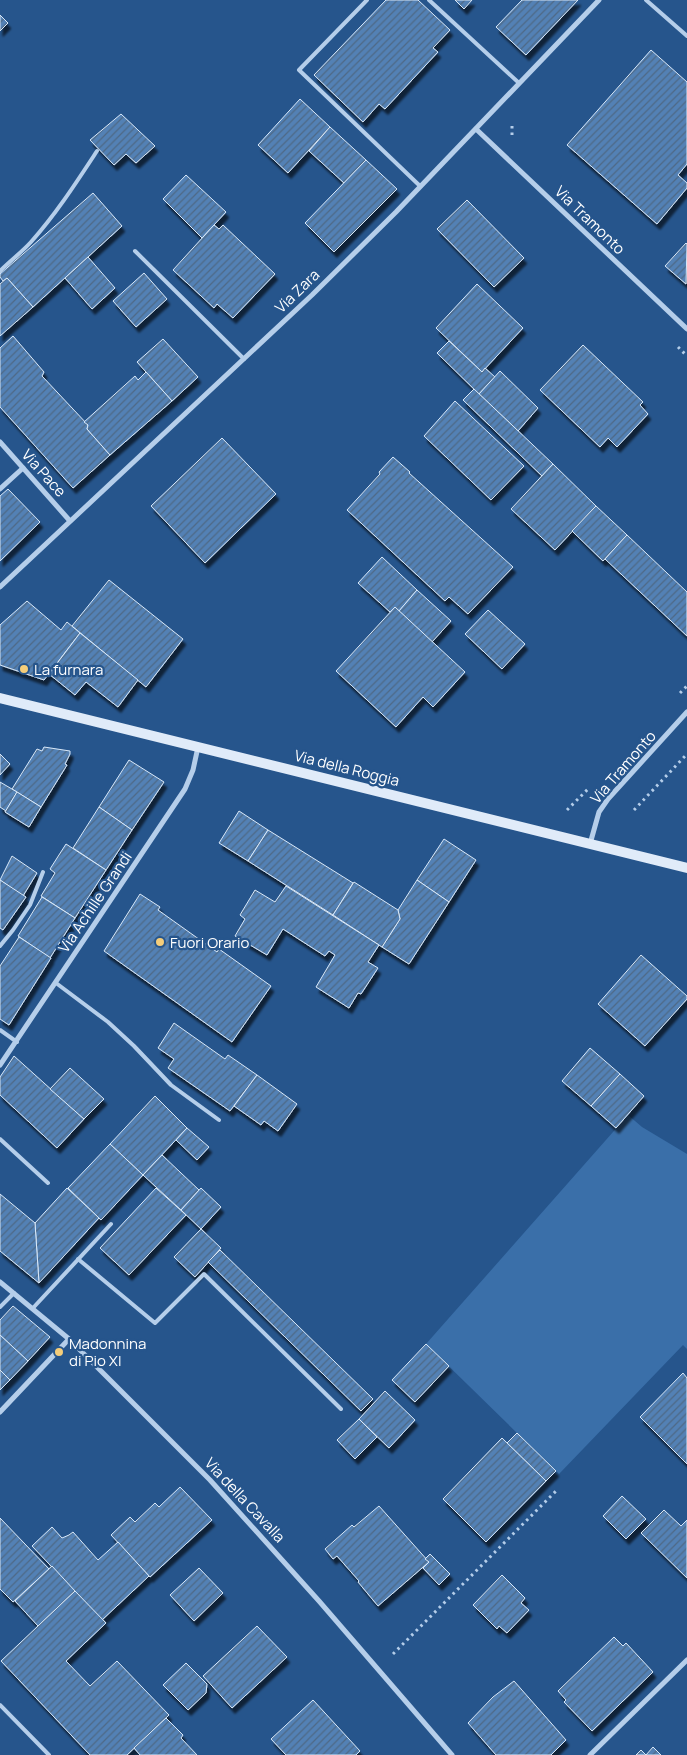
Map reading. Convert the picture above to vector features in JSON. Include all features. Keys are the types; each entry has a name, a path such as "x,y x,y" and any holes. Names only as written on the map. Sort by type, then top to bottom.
{"street":[{"name":"Via Zara","path":"0,587 325,282 476,129 599,0"},
{"name":"Via Tramonto","path":"476,129 687,329"},
{"name":"Via Pace","path":"0,442 70,520"},
{"path":"0,489 23,468"},
{"name":"Via della Roggia","path":"0,698 687,868"},
{"name":"Via Tramonto","path":"590,844 599,812 687,712"},
{"name":"Via Achille Grandi","path":"0,1065 185,789 193,770 198,747"},
{"name":"Via della Cavalla","path":"0,1282 69,1339 210,1480 273,1549 452,1755"},
{"path":"0,1412 69,1339"},
{"path":"590,1755 687,1660"}],"lane":[{"path":"367,0 300,70 420,186"},
{"path":"429,0 519,83"},
{"path":"646,0 687,36"},
{"path":"0,271 30,243 50,220 73,189 96,151"},
{"path":"135,251 244,359"},
{"path":"0,946 30,905 43,872"},
{"path":"56,983 108,1022 171,1085 219,1120"},
{"path":"0,1030 16,1042"},
{"path":"0,1139 48,1183"},
{"path":"33,1308 111,1224"},
{"path":"78,1259 155,1323 204,1274 341,1409"},
{"path":"0,1307 14,1293"},
{"path":"0,1705 49,1755"}],"path":[{"path":"634,810 687,754"},
{"path":"378,1669 556,1491"}],"shaded area":[{"path":"628,1115 642,1127 687,1154 687,1349 683,1345 559,1474 426,1344"}],"building":[{"path":"386,0 418,0 450,30 433,48 438,52 385,109 379,104 363,122 314,75"},
{"path":"455,0 472,0 464,9"},
{"path":"522,0 578,0 526,55 496,27"},
{"path":"0,15 8,23 0,31"},
{"path":"651,50 687,82 687,164 678,175 687,183 687,188 657,224 567,145"},
{"path":"300,99 330,127 288,173 258,145"},
{"path":"121,114 155,146 136,163 126,154 114,165 90,140"},
{"path":"330,127 366,160 344,183 309,151"},
{"path":"366,160 397,189 334,252 305,223"},
{"path":"186,175 226,212 202,238 163,199"},
{"path":"93,193 122,226 33,307 7,278 3,281 0,274"},
{"path":"467,200 524,258 494,287 437,229"},
{"path":"214,225 219,229 223,225 275,274 233,318 217,304 214,308 173,270"},
{"path":"687,244 686,284 665,266"},
{"path":"88,257 115,288 92,309 65,278"},
{"path":"144,273 167,299 136,327 113,301"},
{"path":"7,278 33,307 0,336 0,284"},
{"path":"477,284 523,328 482,372 436,328"},
{"path":"13,336 44,372 42,376 88,425 87,429 110,455 73,488 0,407 0,348"},
{"path":"163,339 198,377 172,401 137,362"},
{"path":"449,341 482,372 485,368 495,377 479,394 437,353"},
{"path":"583,345 643,402 640,405 648,414 617,447 608,438 600,447 540,390"},
{"path":"500,371 538,408 518,431 479,394"},
{"path":"146,372 172,401 110,455 87,429 88,425 84,422 135,376 138,380"},
{"path":"474,389 553,464 542,476 463,400"},
{"path":"455,401 524,466 491,500 424,436"},
{"path":"222,438 276,494 205,563 151,506"},
{"path":"393,457 513,567 468,614 449,597 445,601 347,510"},
{"path":"553,464 596,506 555,550 511,509"},
{"path":"8,489 40,522 0,561 0,496"},
{"path":"596,506 627,535 603,561 572,531"},
{"path":"627,535 687,592 687,636 605,559"},
{"path":"382,557 417,590 399,611 395,607 390,612 358,583"},
{"path":"109,580 183,639 146,687 72,626"},
{"path":"417,590 451,621 432,642 399,611"},
{"path":"27,601 61,630 67,622 80,633 44,680 0,665 0,625"},
{"path":"395,607 465,672 433,707 423,697 396,727 336,671"},
{"path":"488,610 525,644 502,669 465,634"},
{"path":"80,633 138,680 118,707 86,682 75,695 49,674"},
{"path":"44,747 70,751 70,754 65,764 67,765 41,807 12,789 37,749 42,751"},
{"path":"0,754 10,764 0,775"},
{"path":"129,760 164,782 132,830 99,807"},
{"path":"0,782 17,792 6,811 0,807"},
{"path":"17,792 41,807 29,827 5,812"},
{"path":"99,807 132,830 106,870 73,848"},
{"path":"239,811 268,830 248,861 219,843"},
{"path":"268,830 353,883 333,915 248,861"},
{"path":"444,839 476,860 449,902 417,880"},
{"path":"66,844 106,870 75,918 41,896 55,873 50,869"},
{"path":"12,856 37,873 23,896 0,880"},
{"path":"0,880 26,897 3,930 0,928"},
{"path":"417,880 449,902 409,964 382,947 400,919 398,910"},
{"path":"354,882 398,910 400,919 382,947 333,915"},
{"path":"286,886 379,945 368,962 378,968 361,994 358,993 349,1008 316,987 335,955 329,951 325,956 283,929 267,955 235,936 245,919 240,915 255,890 275,902"},
{"path":"140,894 160,907 158,910 217,952 219,949 271,986 232,1042 104,951"},
{"path":"42,897 75,918 50,958 18,936"},
{"path":"19,937 51,958 9,1025 0,1019 0,966"},
{"path":"641,955 687,996 687,999 645,1046 598,1004"},
{"path":"174,1023 225,1059 228,1055 257,1075 230,1111 168,1068 174,1059 158,1048"},
{"path":"590,1048 620,1074 591,1106 562,1081"},
{"path":"14,1056 84,1119 57,1148 0,1095 0,1077"},
{"path":"70,1068 104,1099 84,1119 50,1089"},
{"path":"620,1074 644,1096 616,1128 591,1106"},
{"path":"257,1075 297,1104 278,1131 264,1121 261,1125 234,1106"},
{"path":"155,1096 187,1128 143,1175 110,1144"},
{"path":"187,1128 209,1147 197,1160 176,1140"},
{"path":"110,1144 143,1175 101,1220 68,1188"},
{"path":"162,1155 199,1190 181,1210 143,1175"},
{"path":"67,1188 99,1218 39,1283 35,1223"},
{"path":"156,1188 186,1215 129,1275 100,1248"},
{"path":"201,1188 221,1207 201,1229 181,1210"},
{"path":"0,1194 35,1223 39,1283 0,1251"},
{"path":"201,1229 221,1248 195,1277 174,1257"},
{"path":"220,1250 373,1399 361,1411 208,1262"},
{"path":"13,1306 50,1337 28,1361 0,1335 0,1320"},
{"path":"0,1335 28,1361 10,1380 0,1370"},
{"path":"426,1344 449,1366 415,1402 392,1380"},
{"path":"0,1370 10,1380 0,1390"},
{"path":"683,1373 687,1378 687,1464 640,1417"},
{"path":"385,1391 415,1420 389,1448 359,1419"},
{"path":"359,1419 377,1437 355,1459 337,1440"},
{"path":"517,1433 556,1471 546,1481 507,1443"},
{"path":"502,1438 546,1481 486,1542 443,1499"},
{"path":"180,1487 212,1520 150,1577 111,1535 130,1517 135,1522 155,1503 159,1507"},
{"path":"622,1496 646,1519 626,1539 603,1516"},
{"path":"379,1506 429,1562 378,1606 337,1556 333,1559 325,1549 352,1525 354,1527"},
{"path":"664,1510 681,1526 687,1520 687,1578 641,1533"},
{"path":"0,1518 49,1569 13,1602 0,1589"},
{"path":"52,1527 62,1538 73,1532 98,1560 118,1542 149,1576 102,1620 32,1546"},
{"path":"430,1554 450,1574 439,1585 423,1568 429,1562 425,1559"},
{"path":"52,1566 75,1591 38,1626 15,1601"},
{"path":"199,1568 223,1593 194,1621 170,1595"},
{"path":"502,1575 525,1598 521,1603 529,1610 507,1633 499,1626 497,1629 473,1605"},
{"path":"75,1591 106,1623 66,1661 90,1686 117,1661 169,1715 127,1755 90,1755 1,1661"},
{"path":"257,1626 287,1657 232,1708 203,1676"},
{"path":"614,1637 623,1646 626,1643 653,1672 592,1731 564,1702 566,1700 558,1691"},
{"path":"186,1663 207,1684 206,1693 188,1710 163,1685"},
{"path":"514,1681 566,1740 551,1755 496,1755 468,1723 493,1697"},
{"path":"313,1700 360,1751 356,1755 286,1755 271,1739"},
{"path":"166,1718 183,1735 181,1738 197,1755 140,1755 134,1748"},
{"path":"653,1747 661,1755 646,1755"},
{"path":"641,1750 646,1755 636,1755"}],"place":[{"name":"La furnara","path":"24,669"},
{"name":"Fuori Orario","path":"160,942"},
{"name":"Madonnina di Pio XI","path":"59,1352"}]}
